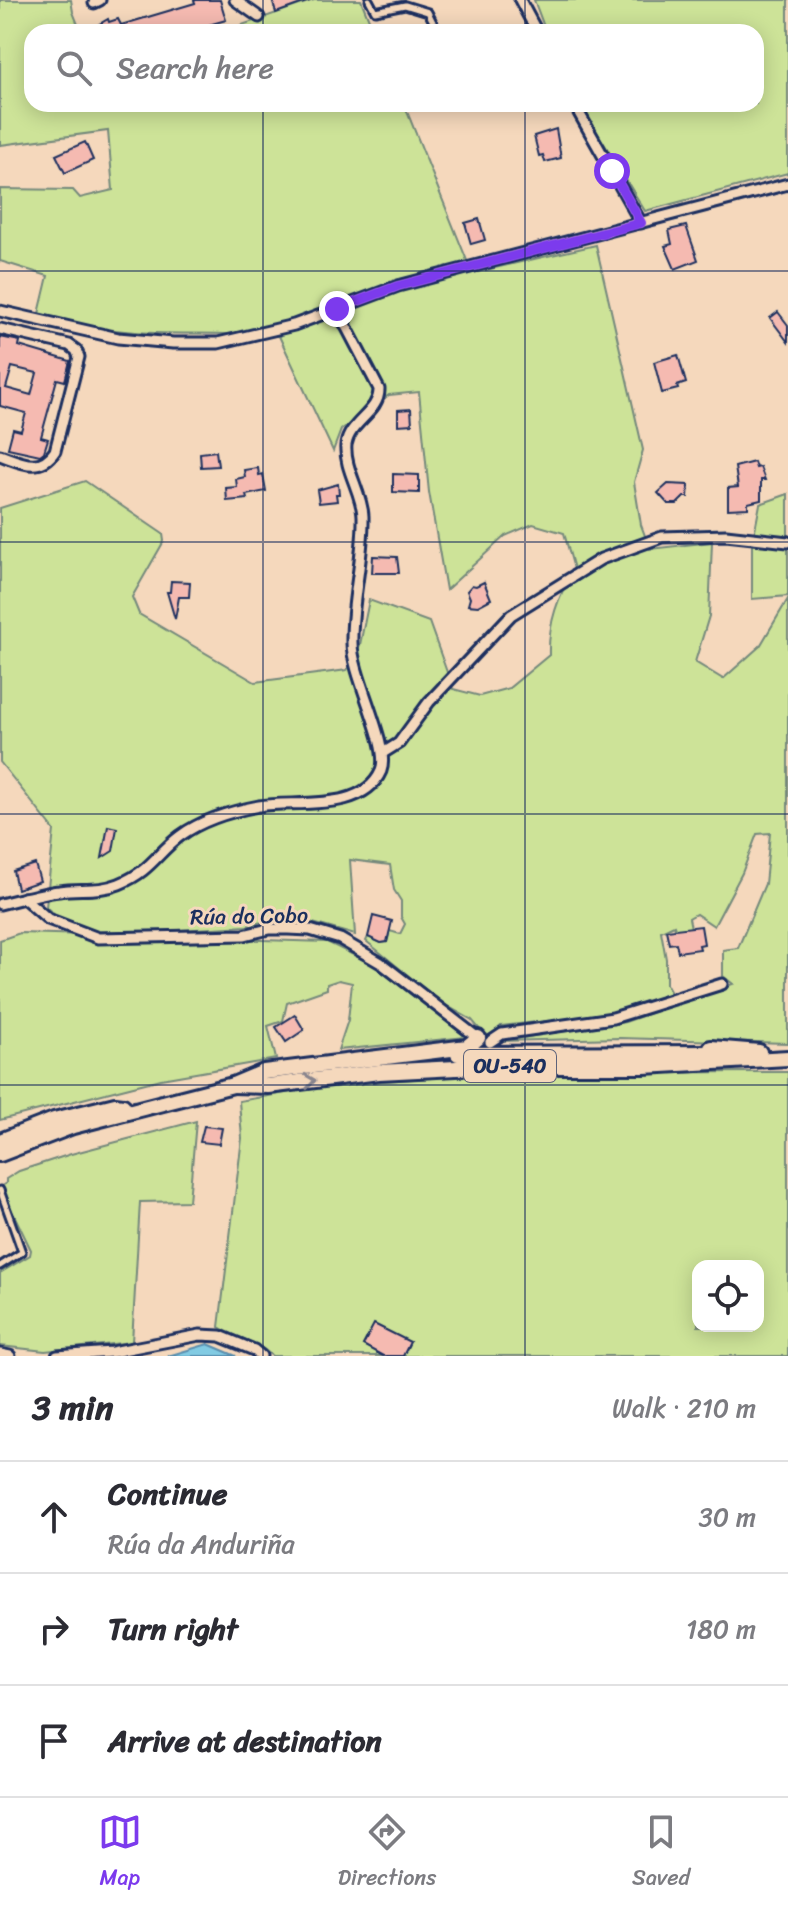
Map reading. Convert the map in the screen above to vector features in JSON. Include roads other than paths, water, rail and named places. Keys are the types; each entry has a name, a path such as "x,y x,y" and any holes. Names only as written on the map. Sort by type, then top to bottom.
{"main road":[{"name":"OU-540","path":"233,1085 268,1086 379,1072 407,1064 489,1052 562,1065 644,1066 788,1056"},
{"name":"OU-540","path":"0,1154 73,1126 233,1085 264,1072 418,1053 762,1053 788,1056"},
{"path":"0,1141 54,1120 115,1105 135,1109"}],"street":[{"path":"235,0 259,17"},
{"path":"520,0 533,24"},
{"path":"579,112 641,223"},
{"path":"0,311 118,338 218,343 279,329 398,286 788,184"},
{"path":"0,904 60,890 94,890 119,884 149,868 179,836 212,818 260,806 338,801 360,795 381,772 383,753 354,661 352,642 363,517 346,445 354,426 375,403 379,389 337,309"},
{"path":"0,329 69,345 79,357 55,451 49,459 41,465 30,466 0,455"},
{"path":"383,753 399,743 429,702 511,615 601,559 662,537 726,535 788,542"},
{"name":"Rúa do Cobo","path":"24,898 48,919 98,938 244,935 269,929 288,929 310,930 340,939 381,963 489,1052"},
{"path":"489,1052 502,1034 613,1018 722,984"},
{"path":"57,1356 112,1352 200,1335 220,1336 261,1356"},
{"path":"235,1344 242,1356"},
{"path":"0,1354 10,1356"}],"lane":[{"path":"369,0 375,11 405,5 428,12 434,24"},
{"path":"0,1190 22,1252 0,1266"}],"water":[{"path":"208,1344 236,1356 168,1356"}]}
